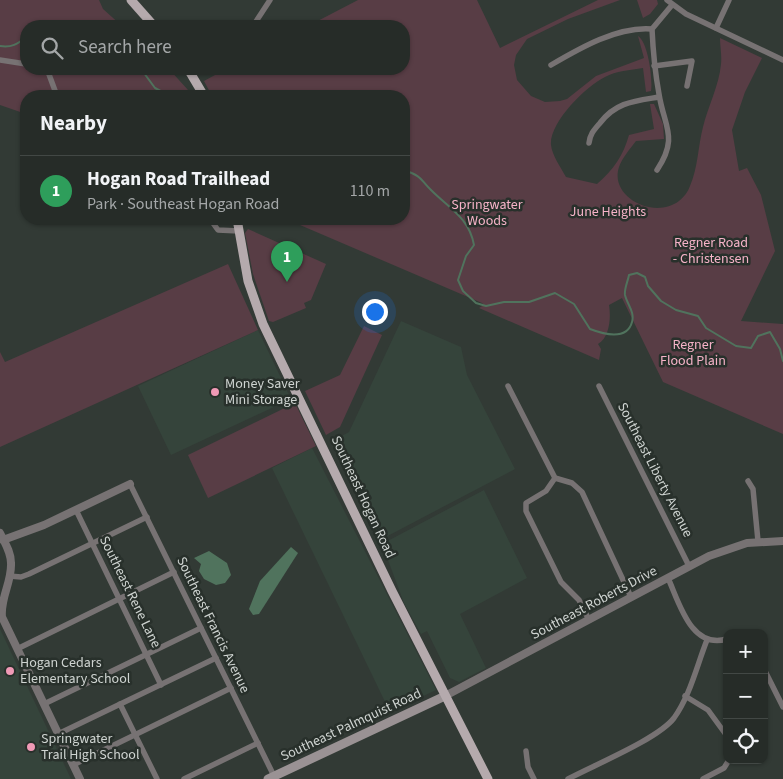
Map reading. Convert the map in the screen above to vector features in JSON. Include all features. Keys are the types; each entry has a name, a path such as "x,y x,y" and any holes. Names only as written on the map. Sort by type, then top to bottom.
{"main road":[{"path":"131,0 149,20"},
{"path":"192,75 200,90"},
{"name":"Southeast Hogan Road","path":"238,225 248,281 261,320 349,504 488,779"},
{"name":"Southeast Palmquist Road","path":"271,778 445,696"}],"street":[{"path":"257,20 270,0"},
{"path":"667,0 672,5 716,28 783,60"},
{"path":"716,28 729,0"},
{"path":"657,170 665,157 669,139 667,120 659,97 654,66 652,29 672,5"},
{"path":"551,65 577,50 613,36 635,30 652,29"},
{"path":"0,60 20,63"},
{"path":"654,66 692,61 687,86"},
{"path":"49,75 55,90"},
{"path":"589,143 590,135 613,108 624,103 659,97"},
{"path":"214,225 218,230 239,231"},
{"path":"508,386 555,478 572,483 582,492 631,597"},
{"name":"Southeast Liberty Avenue","path":"599,386 689,566"},
{"path":"555,478 546,491 526,503 526,511 561,582 579,600 589,620"},
{"path":"748,481 753,489 758,540"},
{"path":"80,779 4,623 1,610 10,576 10,557 2,537 76,510 130,484"},
{"name":"Southeast Francis Avenue","path":"130,484 258,743 271,778"},
{"name":"Southeast Rene Lane","path":"76,510 161,685"},
{"path":"10,576 23,577 146,517"},
{"name":"Southeast Roberts Drive","path":"445,696 689,566 730,547 758,540 783,541"},
{"path":"17,649 174,572"},
{"path":"668,578 693,629 707,640 723,639"},
{"path":"44,704 201,628"},
{"path":"568,779 660,731 674,717 685,696 707,640"},
{"path":"58,734 216,658"},
{"path":"766,674 783,707"},
{"path":"73,765 231,688"},
{"path":"685,696 708,710 723,731"},
{"path":"120,704 156,779"},
{"path":"184,779 258,743"},
{"path":"526,751 528,767 534,779"},
{"path":"703,779 724,768 726,764"}],"shaded area":[{"path":"401,321 461,347 467,375 515,469 380,540 331,442 349,432"},
{"name":"Money Saver Mini Storage","path":"258,330 291,399 171,455 138,386"},
{"path":"312,448 436,690 390,712 272,468"},
{"path":"484,490 527,578 460,614 486,668 459,682 450,678 427,631 421,634 404,603 382,544"},
{"path":"291,547 298,553 259,614 253,615 249,609 260,581"},
{"path":"209,551 227,563 231,575 225,583 216,585 204,579 199,571 201,564 194,558"},
{"path":"0,629 55,745 71,779 0,779"}],"green space":[{"path":"0,0 99,0 103,9 115,20 20,20 20,75 174,75 188,90 20,90 20,112 0,105"},
{"path":"358,0 477,0 500,48 598,0 620,0 568,19 527,39 516,55 514,65 517,80 531,96 545,102 560,101 567,99 596,76 644,58 638,36 642,40 649,61 651,91 646,92 643,68 618,72 605,77 588,88 562,116 552,136 551,145 566,177 597,184 617,162 629,135 654,129 650,104 654,104 663,124 664,139 636,141 620,164 618,178 621,188 627,196 646,207 658,208 669,206 679,201 689,188 695,172 703,127 720,72 720,38 762,58 745,92 732,130 739,171 747,168 761,195 775,251 741,321 783,324 783,434 663,382 622,298 609,305 610,321 607,332 598,344 601,349 599,360 479,308 484,305 482,303 300,225 410,225 410,90 209,90 204,81 215,75 410,75 410,20 320,20"},
{"path":"637,0 657,0 658,4 650,14 643,18"},
{"path":"248,229 326,264 311,300 304,303 306,308 273,322 269,321 253,274 245,233"},
{"path":"228,264 258,330 0,447 0,352 5,362"},
{"path":"364,326 382,335 340,427 326,435 305,391 340,375"},
{"path":"295,403 316,446 208,498 188,455"}],"waterway":[{"path":"0,46 14,45 20,42"},
{"path":"145,75 159,90"},
{"path":"410,172 420,178 458,214 468,228 474,245 466,256 458,280 463,291 476,303 486,306 504,302 529,302 555,293 574,304 590,329 601,333 620,334 625,332 632,322 633,318 625,290 629,275 637,273 645,277 648,286 661,301 676,310 698,316 706,328 736,346 751,348 758,336 770,332 780,349 783,361"}],"place":[{"name":"Hogan Road Trailhead","path":"287,282"},
{"name":"Money Saver Mini Storage","path":"215,392"},
{"name":"Hogan Cedars Elementary School","path":"10,671"},
{"name":"Springwater Trail High School","path":"31,747"}],"park label":[{"name":"June Heights","path":"608,212"},
{"name":"Springwater Woods","path":"487,214"},
{"name":"Regner Road - Christensen","path":"711,252"},
{"name":"Regner Flood Plain","path":"693,354"}]}
